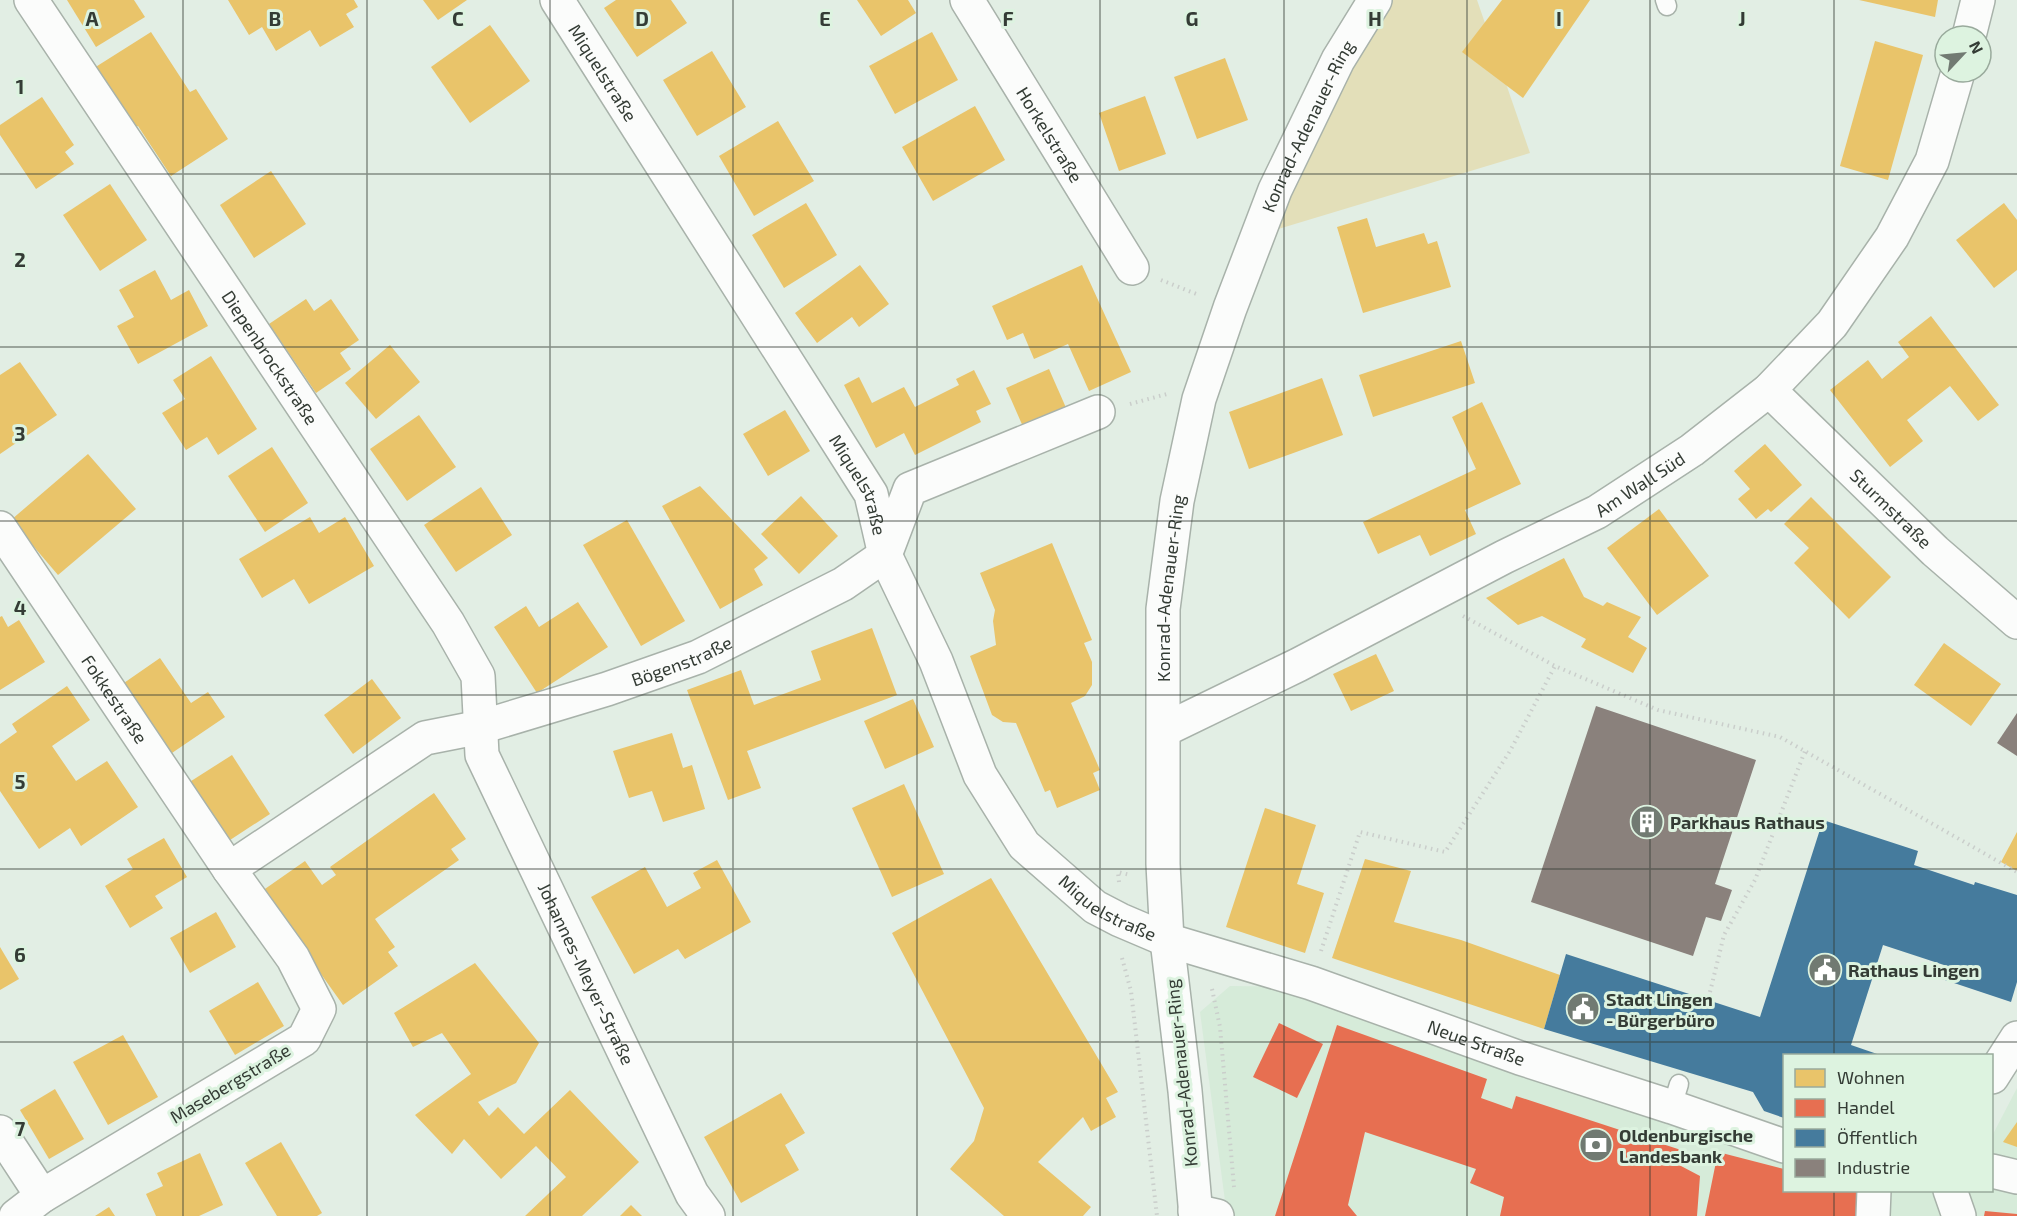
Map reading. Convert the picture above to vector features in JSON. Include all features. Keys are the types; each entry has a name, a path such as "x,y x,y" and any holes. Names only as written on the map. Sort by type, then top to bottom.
{"street":[{"name":"Diepenbrockstraße","path":"31,0 448,623 478,676 481,727"},
{"name":"Miquelstraße","path":"557,0 871,494 885,555 936,661 980,775 1024,845 1095,907 1167,940"},
{"name":"Horkelstraße","path":"967,0 1132,268"},
{"name":"Konrad-Adenauer-Ring","path":"1211,1209 1185,1090 1167,940 1163,864 1163,609 1177,501 1204,385 1230,308 1275,190 1338,60 1375,0"},
{"path":"1972,24 1978,0"},
{"name":"Am Wall Süd","path":"1164,730 1298,665 1504,558 1597,513 1692,450 1769,390 1832,324 1892,237 1932,161 1954,84"},
{"name":"Sturmstraße","path":"1769,390 1935,551 2017,622"},
{"path":"885,555 910,489 1098,412"},
{"name":"Fokkestraße","path":"0,528 229,868"},
{"name":"Bögenstraße","path":"229,868 425,738 481,727 607,689 698,657 843,584 885,555"},
{"name":"Johannes-Meyer-Straße","path":"481,727 482,755 692,1194 708,1216"},
{"name":"Masebergstraße","path":"16,1216 42,1196 304,1039 319,1009 293,958 229,868"},
{"name":"Neue Straße","path":"1167,940 1311,983 1520,1058 1676,1096 1783,1145"},
{"path":"1993,1075 2017,1038"},
{"path":"0,1132 42,1196"},
{"path":"1993,1171 2017,1177"},
{"path":"1873,1216 1874,1192"},
{"path":"1950,1192 1959,1216"}],"path":[{"path":"1132,268 1230,308"},
{"path":"1098,412 1204,385"},
{"path":"1428,598 1555,666 1658,710 1779,737 2017,872"},
{"path":"1311,983 1360,832 1445,852 1510,751 1555,666"},
{"path":"1710,992 1724,935 1755,880 1805,751"},
{"path":"1203,951 1220,1027 1211,1209"},
{"path":"1121,956 1131,991 1157,1216"}],"shaded area":[{"path":"1375,0 1477,0 1530,153 1268,232"},
{"path":"1230,986 1310,987 1783,1148 1783,1192 1993,1192 1993,1134 2017,1088 2017,1216 1227,1216 1200,1012"}],"building: Wohnen":[{"path":"67,0 134,0 145,17 96,47"},
{"path":"228,0 354,0 358,7 346,14 354,27 320,47 310,30 276,51 262,27 249,35"},
{"path":"423,0 467,0 438,20"},
{"path":"616,0 671,0 687,23 637,57 604,8"},
{"path":"857,0 908,0 916,13 881,36"},
{"path":"1502,0 1590,0 1523,98 1462,52"},
{"path":"1859,0 1938,0 1935,17"},
{"path":"490,25 530,81 470,123 431,67"},
{"path":"151,32 190,92 196,89 228,139 171,176 138,126 133,129 94,68"},
{"path":"932,32 958,80 895,114 869,66"},
{"path":"1875,41 1923,55 1888,180 1840,166"},
{"path":"712,51 746,107 697,136 663,80"},
{"path":"1225,58 1248,120 1197,139 1174,77"},
{"path":"1145,96 1166,154 1119,171 1099,113"},
{"path":"42,97 74,145 65,152 74,164 36,189 0,135 0,125"},
{"path":"975,106 1005,160 933,201 902,147"},
{"path":"778,121 814,181 754,216 719,156"},
{"path":"271,171 306,224 254,258 220,205"},
{"path":"110,184 147,240 100,271 63,215"},
{"path":"806,203 837,255 784,288 752,235"},
{"path":"2004,203 2017,220 2017,270 1994,288 1956,240"},
{"path":"1367,218 1376,247 1424,233 1428,244 1437,241 1451,287 1363,313 1337,227"},
{"path":"860,265 889,304 859,327 852,317 817,343 795,313"},
{"path":"1082,265 1131,372 1089,391 1068,344 1034,359 1023,333 1007,340 992,306"},
{"path":"155,270 171,300 189,290 208,326 138,364 117,326 134,317 119,290"},
{"path":"306,299 314,311 331,299 359,340 340,353 351,369 316,393 269,324"},
{"path":"1931,316 1999,405 1978,421 1950,386 1907,420 1923,441 1890,467 1830,390 1868,360 1882,379 1909,357 1898,342"},
{"path":"1461,341 1475,383 1373,417 1359,375"},
{"path":"390,345 420,382 376,419 345,383"},
{"path":"211,356 257,429 218,455 207,437 186,450 162,413 185,399 173,380"},
{"path":"20,362 57,415 0,454 0,375"},
{"path":"1049,369 1067,410 1024,429 1006,388"},
{"path":"974,370 991,404 976,411 981,422 915,455 904,433 876,448 844,385 859,377 872,403 904,387 915,407 959,385 956,379"},
{"path":"1322,378 1343,435 1249,469 1229,412"},
{"path":"1482,402 1521,484 1465,510 1476,534 1430,556 1420,535 1378,554 1363,522 1476,469 1452,417"},
{"path":"785,410 810,451 768,476 743,434"},
{"path":"419,415 456,467 407,501 370,449"},
{"path":"1765,444 1802,485 1771,512 1768,509 1756,519 1738,499 1750,489 1734,471"},
{"path":"272,447 308,503 265,532 228,476"},
{"path":"88,454 136,509 58,575 11,520"},
{"path":"700,486 768,558 754,569 763,585 720,609 662,506"},
{"path":"481,487 512,535 456,572 424,525"},
{"path":"801,496 838,536 799,574 761,534"},
{"path":"1811,497 1891,577 1849,619 1794,563 1809,548 1784,524"},
{"path":"1659,509 1709,576 1657,615 1607,548"},
{"path":"310,517 319,533 345,517 374,566 309,604 294,579 262,598 239,559"},
{"path":"627,520 685,621 641,646 583,545"},
{"path":"1052,543 1092,640 1084,643 1092,662 1092,685 1085,696 1071,703 1100,770 1093,773 1100,790 1057,808 1050,790 1045,792 1016,723 1003,722 992,715 970,656 996,645 993,621 995,610 980,573"},
{"path":"1564,558 1584,597 1603,606 1607,602 1641,617 1628,637 1647,648 1633,673 1581,647 1586,639 1542,616 1518,625 1486,598"},
{"path":"578,602 608,647 537,693 494,627 526,606 539,627"},
{"path":"2,616 8,627 19,620 45,662 0,690 0,617"},
{"path":"872,628 897,695 747,751 761,788 728,800 687,690 741,670 754,705 821,680 811,651"},
{"path":"1944,643 2001,684 1971,726 1914,685"},
{"path":"1376,654 1394,691 1351,711 1333,674"},
{"path":"160,658 191,703 208,692 225,717 169,755 121,685"},
{"path":"372,679 401,718 353,754 324,715"},
{"path":"67,686 90,720 52,746 76,781 107,761 138,807 81,846 70,828 39,849 0,791 0,744 17,732 12,724"},
{"path":"913,699 934,747 885,769 864,721"},
{"path":"672,733 683,768 692,765 705,809 663,822 652,791 629,798 613,751"},
{"path":"232,755 270,814 227,842 188,783"},
{"path":"904,784 944,874 892,897 852,808"},
{"path":"434,793 466,839 451,849 459,860 375,919 395,947 388,952 398,966 343,1005 262,891 305,861 322,885 336,875 330,867"},
{"path":"1265,808 1316,825 1297,884 1324,893 1305,953 1226,927"},
{"path":"2017,832 2017,871 2001,862"},
{"path":"164,838 187,877 155,896 163,908 130,928 105,886 133,869 127,859"},
{"path":"1365,859 1411,871 1394,922 1461,940 1560,975 1544,1029 1332,958"},
{"path":"717,860 751,922 685,959 678,949 634,974 591,897 645,867 667,907 701,888 693,873"},
{"path":"991,878 1118,1092 1106,1098 1116,1117 1091,1131 1083,1117 1038,1162 1091,1207 1083,1216 1004,1216 950,1169 974,1141 984,1108 892,933"},
{"path":"216,912 236,947 190,973 170,938"},
{"path":"0,947 19,979 0,990"},
{"path":"475,963 539,1043 516,1083 478,1102 489,1116 498,1107 524,1134 570,1090 639,1162 582,1216 525,1216 566,1177 536,1146 501,1179 464,1139 452,1154 415,1115 471,1074 442,1033 413,1047 394,1013"},
{"path":"258,982 284,1026 235,1055 209,1011"},
{"path":"123,1035 158,1097 108,1125 73,1062"},
{"path":"55,1089 84,1139 49,1159 20,1110"},
{"path":"781,1093 805,1133 785,1145 799,1170 741,1203 704,1137"},
{"path":"2017,1122 2017,1147 2003,1142"},
{"path":"281,1142 322,1213 317,1216 277,1216 245,1163"},
{"path":"200,1153 223,1205 199,1216 156,1216 146,1194 163,1186 157,1173"},
{"path":"631,1205 642,1216 620,1216"},
{"path":"109,1207 115,1216 95,1216"}],"building: Handel":[{"path":"1279,1023 1323,1044 1297,1098 1253,1077"},
{"path":"1337,1025 1487,1079 1481,1098 1512,1109 1516,1096 1684,1151 1681,1166 1700,1176 1697,1216 1500,1216 1504,1197 1470,1183 1476,1169 1365,1132 1348,1205 1357,1216 1275,1216"},
{"path":"1718,1152 1783,1169 1783,1192 1861,1192 1860,1216 1705,1216"},
{"path":"1985,1211 2017,1214 2017,1216 1984,1216"}],"building: Öffentlich":[{"name":"Rathaus Lingen","path":"1823,820 1918,851 1914,865 1974,885 1975,882 2017,895 2017,982 2011,1002 1942,979 1947,966 1883,945 1851,1045 1877,1054 1783,1054 1783,1118 1764,1111 1753,1092 1544,1029 1566,954 1760,1017"}],"building: Industrie":[{"name":"Parkhaus Rathaus","path":"1596,706 1756,760 1715,884 1732,890 1721,921 1706,917 1693,956 1531,902"},
{"path":"2017,713 2017,756 1997,743"}],"place":[{"name":"Parkhaus Rathaus","path":"1647,822"},
{"name":"Rathaus Lingen","path":"1825,970"},
{"name":"Stadt Lingen - Bürgerbüro","path":"1583,1009"},
{"name":"Oldenburgische Landesbank","path":"1596,1145"}]}
